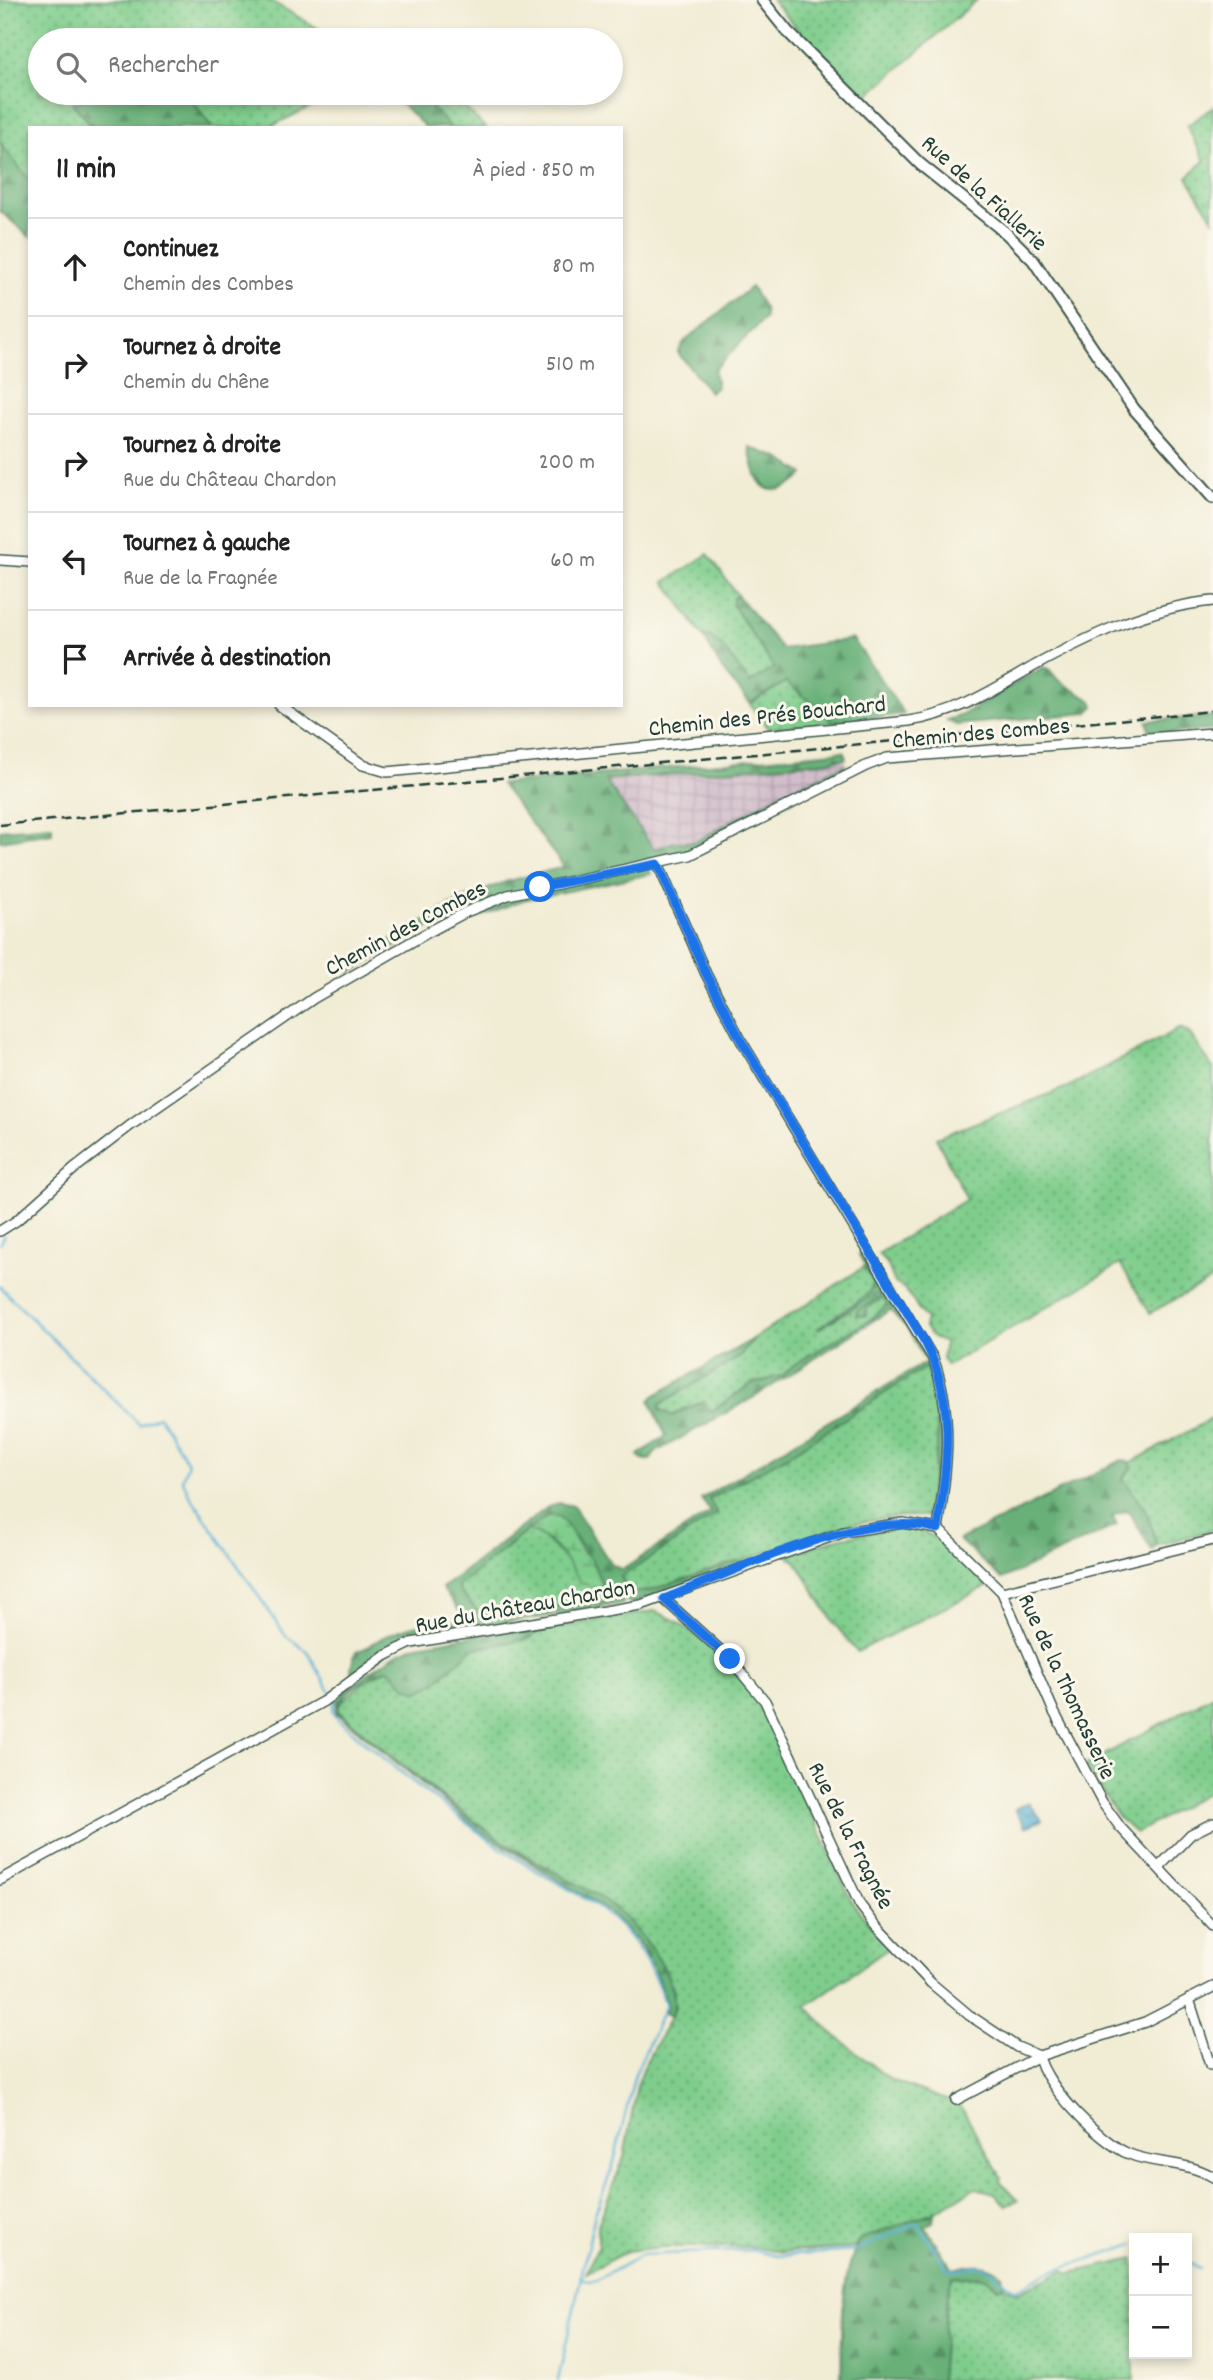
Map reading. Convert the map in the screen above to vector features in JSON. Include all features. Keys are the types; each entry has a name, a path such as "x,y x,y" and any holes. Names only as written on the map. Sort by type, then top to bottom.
{"street":[{"name":"Rue de la Fiallerie","path":"762,0 796,40 920,164 1006,233 1033,260 1126,399 1213,498"},
{"path":"0,561 28,562"},
{"name":"Chemin des Prés Bouchard","path":"282,707 363,765 387,772 909,721 944,715 962,708 1045,661 1124,623 1163,610 1213,601"},
{"name":"Chemin des Combes","path":"3,1230 131,1125 314,998 466,912 508,895 658,864 721,842 866,766 887,758 1213,733"},
{"path":"658,864 696,951 742,1042 933,1357 945,1397 949,1430 938,1529"},
{"name":"Rue du Château Chardon","path":"0,1880 332,1695 385,1656 411,1643 627,1608 664,1599 845,1532 903,1523 938,1529"},
{"name":"Rue de la Thomasserie","path":"938,1529 1002,1592 1083,1770 1120,1827 1213,1926"},
{"path":"1002,1592 1213,1540"},
{"name":"Rue de la Fragnée","path":"664,1599 730,1659 765,1701 860,1905 873,1922 931,1983 969,2015 1017,2047 1039,2056"},
{"path":"1159,1867 1191,1834 1213,1823"},
{"path":"956,2100 1039,2056 1145,2022 1213,1987"},
{"path":"1189,1999 1210,2065"},
{"path":"1039,2056 1046,2078 1114,2146 1131,2155 1191,2168 1213,2177"}],"shaded area":[{"path":"846,758 845,765 782,793 695,842 675,842 654,850 604,780"}],"green space":[{"path":"0,0 269,0 317,28 28,28 28,105 74,105 92,126 28,126 28,179 0,144"},
{"path":"772,0 977,0 867,96 801,33"},
{"path":"74,105 196,105 211,126 92,126"},
{"path":"196,105 315,105 271,126 211,126"},
{"path":"427,105 462,105 484,126 449,126"},
{"path":"430,105 449,126 424,126 404,106"},
{"path":"1213,107 1213,219 1187,177 1205,161 1187,126"},
{"path":"1,144 28,178 28,235 0,211"},
{"path":"751,287 764,308 765,318 714,370 717,387 710,392 678,353 684,342"},
{"path":"749,447 779,458 804,474 786,487 769,489 758,480"},
{"path":"708,554 738,596 733,605 774,668 750,683 709,636 704,638 665,582"},
{"path":"738,596 782,649 853,639 904,714 834,722 786,682 750,703 723,671 704,638 709,636 722,646 750,683 774,668 733,605 733,598"},
{"path":"1043,667 1049,669 1058,680 1092,701 1094,706 1087,713 956,725 947,720 962,715"},
{"path":"786,682 834,722 768,729 750,704"},
{"path":"1213,716 1213,730 1150,734 1147,721"},
{"path":"844,751 846,758 823,762 605,780 654,849 675,842 695,842 782,793 845,765 843,773 697,849 648,861 651,874 523,900 447,929 441,921 351,972 348,965 462,899 508,881 564,867 501,784"},
{"path":"52,826 52,833 0,841 0,830"},
{"path":"1181,1028 1190,1034 1213,1068 1213,1279 1150,1313 1120,1264 947,1366 942,1358 945,1343 936,1339 926,1329 926,1320 905,1289 895,1283 887,1263 878,1254 967,1199 936,1138 1070,1086"},
{"path":"862,1253 913,1328 933,1370 943,1411 944,1436 937,1508 926,1516 936,1460 937,1422 936,1403 926,1367 785,1457 709,1499 717,1514 621,1577 629,1593 650,1591 735,1562 742,1561 741,1564 631,1604 622,1597 616,1597 612,1590 606,1592 599,1588 602,1584 593,1563 558,1516 528,1530 458,1586 460,1592 481,1615 622,1600 623,1604 408,1639 352,1676 351,1666 356,1652 385,1636 418,1625 467,1621 442,1588 548,1507 559,1503 573,1506 611,1564 622,1570 711,1512 701,1499 926,1362 908,1329 890,1310 758,1395 656,1452 650,1460 642,1460 638,1455 666,1436 650,1401 654,1396 753,1339 738,1358 659,1405 661,1410 672,1416 704,1401 711,1412 751,1384 782,1376 795,1364 871,1319 888,1304 882,1298 867,1308 866,1316 856,1315 857,1310 881,1295 879,1292 817,1330 870,1292 873,1281 859,1254"},
{"path":"864,1267 873,1281 870,1292 817,1329 879,1291 881,1295 857,1310 883,1298 889,1304 871,1319 795,1364 782,1376 751,1384 710,1412 706,1403 682,1409 672,1416 661,1410 659,1405 738,1358 753,1339"},
{"path":"926,1366 936,1403 937,1441 926,1516 887,1518 849,1525 667,1587 629,1594 621,1576 717,1513 708,1500 785,1457"},
{"path":"1213,1418 1213,1530 1157,1545 1146,1511 1122,1478 1132,1467 1130,1463"},
{"path":"1122,1460 1128,1461 1133,1467 1123,1478 1146,1511 1157,1545 1152,1550 1128,1510 1112,1516 1117,1525 1002,1579 959,1540"},
{"path":"548,1516 558,1516 570,1529 582,1552 590,1557 602,1584 599,1588 581,1583 553,1544 528,1530"},
{"path":"905,1527 930,1535 952,1548 988,1586 857,1652 834,1623 795,1560 787,1555 842,1537"},
{"path":"528,1530 550,1544 592,1585 602,1590 612,1590 622,1600 481,1615 460,1592 458,1586"},
{"path":"654,1611 699,1637 761,1701 760,1707 767,1715 853,1904 889,1948 806,2006 830,2031 889,2079 960,2105 1001,2177 1000,2181 1018,2200 1006,2206 995,2193 976,2188 934,2212 861,2239 854,2248 782,2252 749,2247 664,2247 627,2251 586,2273 598,2246 598,2225 624,2157 637,2086 645,2064 675,2008 673,1988 653,1952 626,1919 607,1902 497,1838 399,1763 338,1711 339,1704 368,1679 389,1669 408,1688 452,1666 472,1649 528,1639 541,1630"},
{"path":"538,1625 541,1630 528,1639 472,1649 433,1684 418,1692 408,1688 388,1669 350,1691 340,1703 338,1711 405,1768 475,1822 536,1863 604,1900 627,1919 653,1951 669,1977 674,2004 671,2016 665,2013 667,2004 653,1967 637,1941 609,1912 478,1830 336,1712 339,1693 396,1654 417,1645"},
{"path":"1213,1695 1213,1789 1136,1833 1118,1817 1086,1765"},
{"path":"934,2212 933,2222 925,2226 950,2266 954,2269 973,2265 991,2267 1002,2275 1004,2286 998,2288 981,2277 953,2276 947,2294 940,2380 841,2380 845,2288 848,2270 861,2239"},
{"path":"1129,2260 1129,2359 1134,2359 1134,2380 940,2380 947,2294 953,2276 986,2277 998,2288 1004,2286 1016,2293 1064,2270 1070,2273"}],"water":[{"path":"1028,1802 1042,1820 1025,1827 1015,1809"}],"waterway":[{"path":"0,1243 4,1235"},
{"path":"0,1287 139,1424 159,1416 188,1463 182,1479 190,1496 286,1636 307,1651 335,1700 333,1711 337,1718 413,1782 492,1842 521,1862 573,1891 616,1922 634,1943 651,1970 666,2005 635,2074 613,2166 595,2214 558,2380"},
{"path":"580,2277 589,2281 597,2280 641,2255 751,2250 777,2256 854,2251 918,2223 946,2268 955,2270 984,2267 1016,2290 1046,2273 1129,2246"},
{"path":"1192,2264 1200,2268"}],"railway":[{"path":"0,825 1213,711"}],"route":[{"path":"540,887 658,864 690,940 724,1010 837,1202 925,1342 942,1384 948,1412 949,1443 938,1529 903,1523 845,1532 807,1543 664,1599 677,1614 730,1659"}]}
